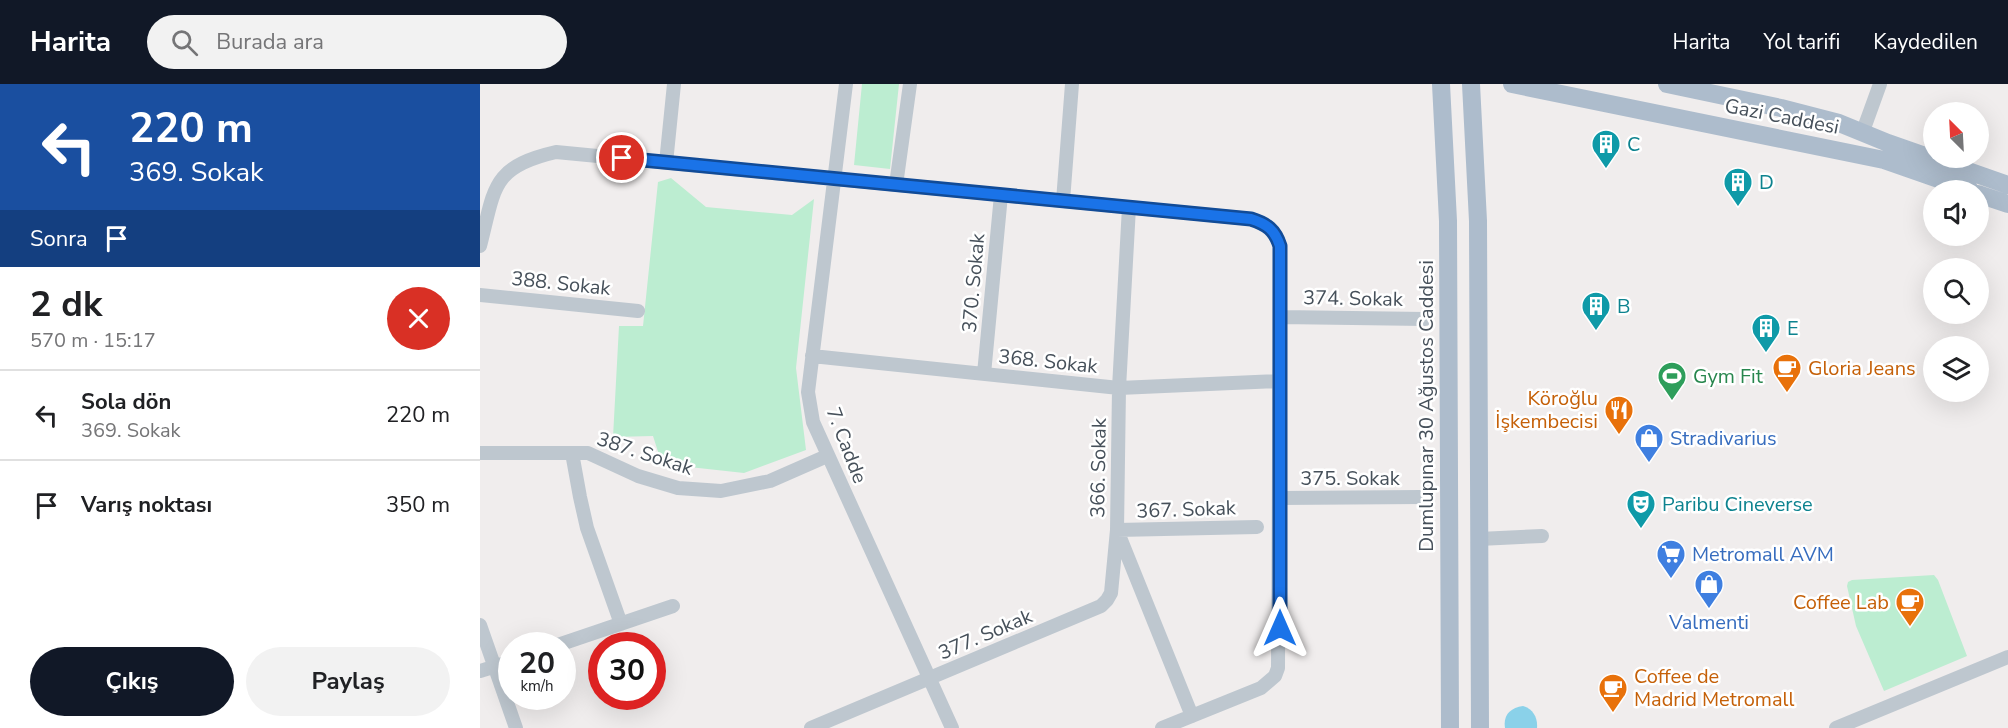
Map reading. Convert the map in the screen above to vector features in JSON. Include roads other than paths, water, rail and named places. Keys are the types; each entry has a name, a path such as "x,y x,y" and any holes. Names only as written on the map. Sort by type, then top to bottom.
{"main road":[{"name":"Dumlupınar 30 Ağustos Caddesi","path":"1442,84 1448,221 1450,728"},
{"path":"1472,84 1478,221 1480,728"},
{"name":"Gazi Caddesi","path":"1512,84 1884,160 1941,180"},
{"name":"Gazi Caddesi","path":"1667,84 1812,116 1863,131 1888,143 2008,185"},
{"path":"1806,143 1812,116"},
{"path":"1989,198 2008,204"}],"street":[{"path":"666,163 674,84"},
{"name":"7. Cadde","path":"846,84 808,392 813,422 827,456 952,728"},
{"path":"896,185 910,84"},
{"path":"1063,201 1072,84"},
{"path":"1863,131 1880,84"},
{"path":"480,246 495,189 504,175 519,164 556,152 1251,219 1270,228 1277,236 1280,246 1278,668 1275,676 1261,688 1189,721 1162,728"},
{"name":"370. Sokak","path":"984,374 1001,195"},
{"path":"480,200 489,211"},
{"name":"366. Sokak","path":"1129,207 1119,388 1117,531 1189,721"},
{"name":"388. Sokak","path":"480,295 638,311"},
{"name":"374. Sokak","path":"1280,317 1425,319"},
{"name":"368. Sokak","path":"812,356 1119,388 1280,381"},
{"name":"387. Sokak","path":"480,453 588,453 638,476 678,488 721,491 770,481 827,456"},
{"path":"572,453 587,528 621,624"},
{"name":"375. Sokak","path":"1280,498 1421,497"},
{"name":"367. Sokak","path":"1117,531 1257,527"},
{"name":"377. Sokak","path":"812,728 1101,606 1111,593 1117,531"},
{"path":"1479,539 1542,536"},
{"path":"576,639 673,606"},
{"path":"480,625 516,728"},
{"path":"1836,728 2008,657"},
{"path":"480,671 498,665"}],"water":[{"path":"1523,706 1534,714 1537,728 1505,728 1508,713 1514,708"}],"place":[{"name":"C","path":"1606,170"},
{"name":"D","path":"1738,208"},
{"name":"B","path":"1596,332"},
{"name":"E","path":"1766,354"},
{"name":"Gloria Jeans","path":"1787,394"},
{"name":"Gym Fit","path":"1672,402"},
{"name":"Köroğlu İşkembecisi","path":"1619,436"},
{"name":"Stradivarius","path":"1649,464"},
{"name":"Paribu Cineverse","path":"1641,530"},
{"name":"Metromall AVM","path":"1671,580"},
{"name":"Valmenti","path":"1709,610"},
{"name":"Coffee Lab","path":"1910,628"},
{"name":"Coffee de Madrid Metromall","path":"1613,714"}]}
